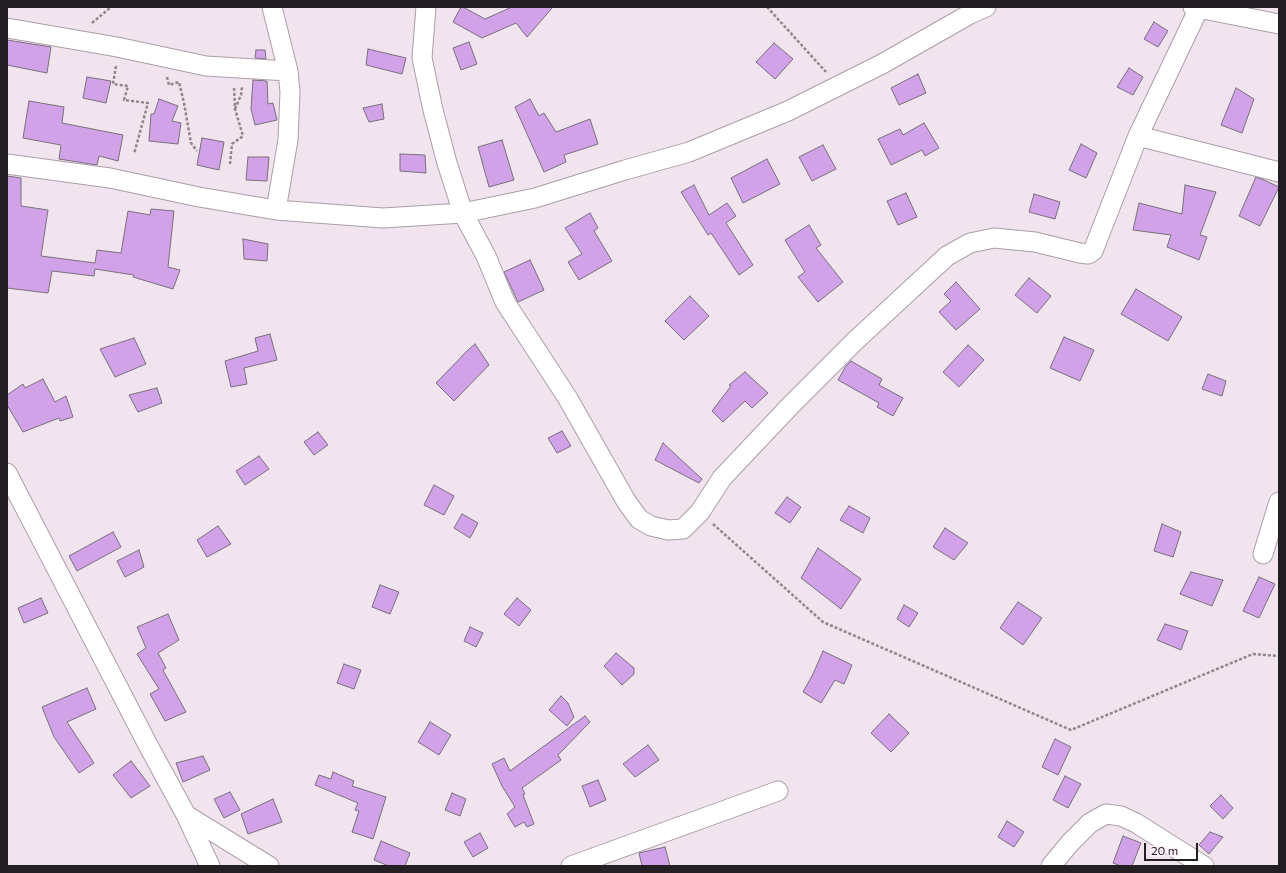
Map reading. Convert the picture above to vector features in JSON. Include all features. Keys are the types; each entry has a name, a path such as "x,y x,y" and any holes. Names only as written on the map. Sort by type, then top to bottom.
{"street":[{"path":"272,7 288,71 290,92 288,140 276,210"},
{"path":"426,7 422,58 433,110 447,164 463,213 486,256 505,302 566,397 626,501 639,519 651,526 668,530 683,529 700,512 722,478 791,405 855,341 947,256 970,243 994,238 1035,242 1080,253 1088,254 1093,251 1138,136 1206,9 1279,24"},
{"path":"7,164 110,178 199,197 276,210 383,218 463,213 536,198 689,152 788,111 882,64 970,14 986,7"},
{"path":"7,28 120,48 240,74 255,68 288,71"},
{"path":"1138,136 1279,172"},
{"path":"7,473 148,746 186,816 210,866"},
{"path":"1263,554 1279,502"},
{"path":"572,866 778,792"},
{"path":"1051,866 1070,843 1090,823 1106,814 1121,816 1136,823 1204,866"},
{"path":"186,816 269,866"}],"path":[{"path":"767,7 838,86"},
{"path":"120,48 113,84 128,86 124,100 148,103 134,154"},
{"path":"166,73 170,85 179,82 191,143 197,151"},
{"path":"230,164 232,144 243,136 235,109 234,85 240,74"},
{"path":"235,109 241,95 240,74"},
{"path":"700,512 823,622 1070,730 1253,654 1279,656"}],"building":[{"path":"461,7 485,19 512,7 553,7 527,37 516,23 482,38 453,22"},
{"path":"1154,22 1168,31 1158,47 1144,39"},
{"path":"7,40 51,47 47,73 7,65"},
{"path":"469,42 477,64 461,70 453,48"},
{"path":"774,43 793,59 775,79 756,62"},
{"path":"368,49 406,58 402,74 366,65"},
{"path":"256,50 265,50 266,59 255,58"},
{"path":"1129,68 1143,77 1133,95 1117,87"},
{"path":"918,74 926,93 899,105 891,88"},
{"path":"87,77 111,81 106,103 83,98"},
{"path":"253,80 267,81 268,104 273,103 277,120 255,125 251,109"},
{"path":"1236,88 1254,99 1242,133 1221,125"},
{"path":"159,99 178,106 172,121 181,123 178,144 149,141 151,114 154,114"},
{"path":"530,99 539,116 544,113 556,132 590,119 598,144 564,155 566,162 544,172 515,107"},
{"path":"29,101 64,107 62,123 123,135 118,161 99,156 97,165 59,159 61,145 23,138"},
{"path":"382,104 384,119 369,122 363,108"},
{"path":"924,123 939,148 925,156 922,150 891,165 878,139 900,129 903,135"},
{"path":"202,138 224,142 219,170 197,165"},
{"path":"502,140 514,180 489,187 478,147"},
{"path":"1081,144 1097,153 1086,178 1069,170"},
{"path":"823,145 836,169 812,181 799,157"},
{"path":"400,154 425,155 426,173 400,171"},
{"path":"248,157 269,157 267,181 246,180"},
{"path":"767,159 780,184 743,203 731,178"},
{"path":"7,176 21,178 21,206 48,210 41,256 95,263 97,250 121,253 128,211 150,215 151,209 174,211 168,267 180,270 173,289 133,277 134,275 95,269 94,276 52,271 48,293 7,288"},
{"path":"1256,177 1279,187 1260,226 1239,216"},
{"path":"694,185 709,215 727,203 736,216 726,223 753,265 739,275 711,233 708,235 681,192"},
{"path":"1185,185 1216,192 1200,235 1207,237 1199,260 1167,247 1171,235 1133,230 1139,203 1182,214"},
{"path":"906,193 917,217 898,225 887,201"},
{"path":"1034,194 1060,202 1055,219 1029,212"},
{"path":"590,213 598,228 594,231 612,261 579,280 568,262 582,254 565,228"},
{"path":"809,225 821,245 816,248 843,282 818,302 798,277 805,272 785,240"},
{"path":"243,239 268,244 267,261 244,259"},
{"path":"530,260 544,290 518,302 504,272"},
{"path":"1029,278 1051,296 1037,313 1015,295"},
{"path":"956,282 980,309 956,330 939,312 951,301 944,294"},
{"path":"1136,289 1182,317 1168,341 1121,314"},
{"path":"690,296 709,316 684,340 665,321"},
{"path":"270,334 277,360 244,368 247,384 231,387 225,361 258,351 255,338"},
{"path":"1064,337 1094,350 1080,381 1050,368"},
{"path":"134,338 146,364 115,377 100,349"},
{"path":"475,344 489,365 454,401 436,383"},
{"path":"968,345 984,360 959,387 943,372"},
{"path":"851,361 882,379 879,385 903,398 893,416 877,407 879,403 838,380 846,366"},
{"path":"745,372 768,393 752,408 745,401 723,422 712,411 731,386 729,385"},
{"path":"1208,374 1226,381 1222,396 1202,389"},
{"path":"43,379 55,402 66,396 73,417 60,421 59,418 23,432 7,405 7,395 23,384 25,388"},
{"path":"157,388 162,403 138,412 129,395"},
{"path":"562,431 571,446 557,453 548,438"},
{"path":"318,432 328,445 314,455 304,442"},
{"path":"663,443 702,479 699,483 655,460"},
{"path":"259,456 269,469 245,485 236,471"},
{"path":"434,485 454,496 444,515 424,505"},
{"path":"787,497 801,507 790,523 775,513"},
{"path":"849,506 870,518 863,533 840,520"},
{"path":"462,514 478,523 470,538 454,528"},
{"path":"1162,524 1181,532 1173,557 1154,551"},
{"path":"218,526 231,544 207,557 197,540"},
{"path":"945,528 968,543 954,560 933,547"},
{"path":"113,532 121,547 77,571 69,556"},
{"path":"818,548 861,579 841,609 801,578"},
{"path":"139,550 144,567 125,577 117,561"},
{"path":"1191,572 1223,580 1212,606 1180,594"},
{"path":"1259,577 1275,584 1259,618 1243,611"},
{"path":"380,585 399,592 390,614 372,607"},
{"path":"41,598 48,613 24,623 18,608"},
{"path":"517,598 531,610 519,626 504,614"},
{"path":"1018,602 1042,618 1023,645 1000,628"},
{"path":"904,605 918,613 909,627 897,619"},
{"path":"168,614 179,640 158,653 166,668 163,670 186,712 165,721 150,694 159,689 137,654 146,648 137,627"},
{"path":"1165,624 1188,631 1181,650 1157,640"},
{"path":"470,627 483,633 476,647 464,641"},
{"path":"823,651 852,665 844,684 835,680 821,703 803,692"},
{"path":"616,653 634,668 634,674 622,685 604,666"},
{"path":"344,664 361,670 354,689 337,683"},
{"path":"87,688 96,709 67,722 94,763 79,773 54,737 42,707"},
{"path":"561,696 568,703 574,717 567,726 549,710"},
{"path":"889,714 909,733 891,752 871,733"},
{"path":"585,716 590,722 558,755 561,760 522,788 525,794 523,795 534,824 527,827 524,822 515,827 507,814 515,807 502,786 492,764 504,758 510,771"},
{"path":"430,722 451,735 439,755 418,742"},
{"path":"1055,739 1071,747 1058,775 1042,767"},
{"path":"648,745 659,760 635,777 623,764"},
{"path":"203,756 210,770 183,782 176,763"},
{"path":"131,761 150,786 131,798 113,775"},
{"path":"333,772 354,781 352,786 386,797 373,839 352,832 359,811 355,810 358,803 315,785 319,775 331,779"},
{"path":"1065,776 1081,784 1068,808 1053,800"},
{"path":"598,780 606,800 590,807 582,786"},
{"path":"230,792 240,810 224,818 214,799"},
{"path":"452,793 466,799 460,816 445,810"},
{"path":"1221,795 1233,808 1223,819 1210,806"},
{"path":"273,799 282,822 248,834 241,814"},
{"path":"1007,821 1024,832 1014,847 998,837"},
{"path":"1210,832 1223,837 1209,854 1199,845"},
{"path":"480,833 488,848 473,857 464,842"},
{"path":"1123,836 1141,843 1132,866 1121,866 1113,863"},
{"path":"381,841 410,853 405,866 389,866 374,860"},
{"path":"665,847 670,866 642,866 639,853"}]}
